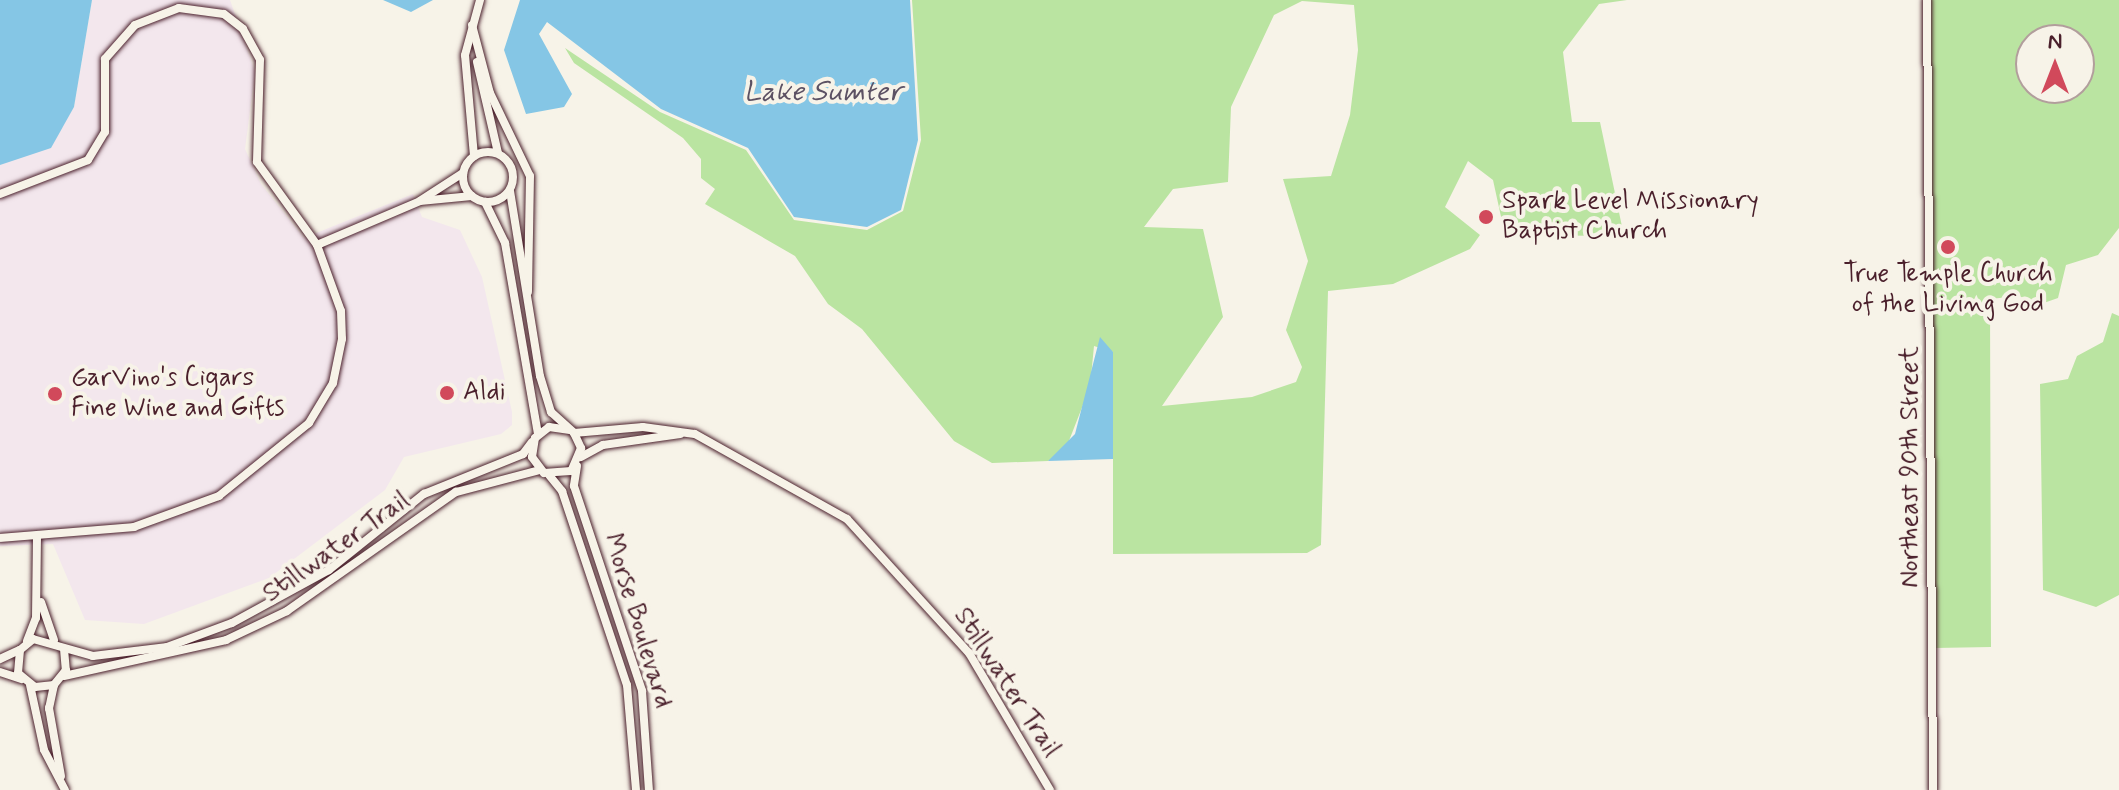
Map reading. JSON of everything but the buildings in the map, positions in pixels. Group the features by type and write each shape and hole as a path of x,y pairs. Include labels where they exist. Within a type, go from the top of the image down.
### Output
{"street":[{"path":"317,245 420,201 463,173 474,156 465,55 480,0"},
{"name":"Northeast 90th Street","path":"1927,0 1933,790"},
{"path":"0,194 66,172 88,160 105,132 100,81 121,37 164,11 211,9 250,38 262,73 257,162 317,245 341,311 342,339 333,383 309,423 240,483 189,510 114,531 0,538"},
{"path":"472,25 498,154 514,172 510,191 527,304 547,400 572,431"},
{"path":"475,45 530,176 527,304"},
{"path":"474,156 498,154"},
{"path":"463,173 472,196"},
{"path":"485,202 510,191"},
{"path":"420,201 472,196 485,202 505,243 535,438"},
{"name":"Stillwater Trail","path":"64,649 93,656 167,647 232,623 329,570 424,494 523,454 535,438 549,427 572,431 643,427 695,434 814,499 867,537 969,653 1050,790"},
{"name":"Morse Boulevard","path":"572,431 579,461 574,486 642,691 649,790"},
{"path":"579,461 618,442 695,434"},
{"name":"Morse Boulevard","path":"535,438 544,473 562,491 627,685 636,790"},
{"name":"Stillwater Trail","path":"63,677 226,640 300,603 456,492 544,473 579,461"},
{"path":"0,659 20,650 27,642 38,590 37,537"},
{"path":"38,590 54,640 64,649 63,677 54,685 53,741 65,789"},
{"path":"27,642 54,640"},
{"path":"20,650 43,743 65,789"},
{"path":"0,672 26,682 54,685"},
{"path":"43,743 53,741"}],"shaded area":[{"path":"92,0 230,0 255,72 245,149 261,184 304,238 413,194 422,217 460,230 482,277 512,412 512,425 501,434 404,457 385,490 269,578 144,624 85,620 53,544 0,546 0,165 49,144 74,107"}],"green space":[{"path":"912,0 1627,0 1599,4 1563,52 1572,122 1600,122 1624,236 1505,235 1493,180 1468,161 1445,207 1480,235 1470,249 1393,284 1328,291 1321,545 1307,553 1113,554 1113,352 1094,346 1090,387 1065,451 1048,461 992,463 954,441 862,329 828,304 795,256 705,204 715,189 701,178 701,159 683,138 574,63 565,48 660,112 746,150 794,220 867,230 903,211 921,140","holes":["1302,1 1354,5 1358,50 1350,115 1331,176 1283,179 1308,261 1286,330 1302,367 1296,382 1252,397 1162,406 1223,317 1203,229 1144,227 1173,189 1228,182 1231,107 1274,15"]},
{"path":"1930,0 2119,0 2119,228 2098,255 2066,265 2058,298 2038,305 2019,296 1990,299 1991,647 1935,648"},
{"path":"2112,313 2119,316 2119,595 2096,607 2043,590 2040,384 2068,379 2077,356 2103,342"}],"water":[{"path":"0,0 92,0 74,107 51,148 0,165"},
{"path":"383,0 433,0 411,12"},
{"name":"Lake Sumter","path":"520,0 910,0 918,140 901,210 867,227 794,217 748,148 661,109 547,22 539,34 572,94 564,107 526,114 504,50"},
{"path":"1100,337 1113,352 1113,459 1048,461 1075,434"}],"place":[{"name":"Spark Level Missionary Baptist Church","path":"1486,217"},
{"name":"True Temple Church of the Living God","path":"1948,247"},
{"name":"Aldi","path":"447,393"},
{"name":"GarVino's Cigars Fine Wine and Gifts","path":"55,394"}]}
